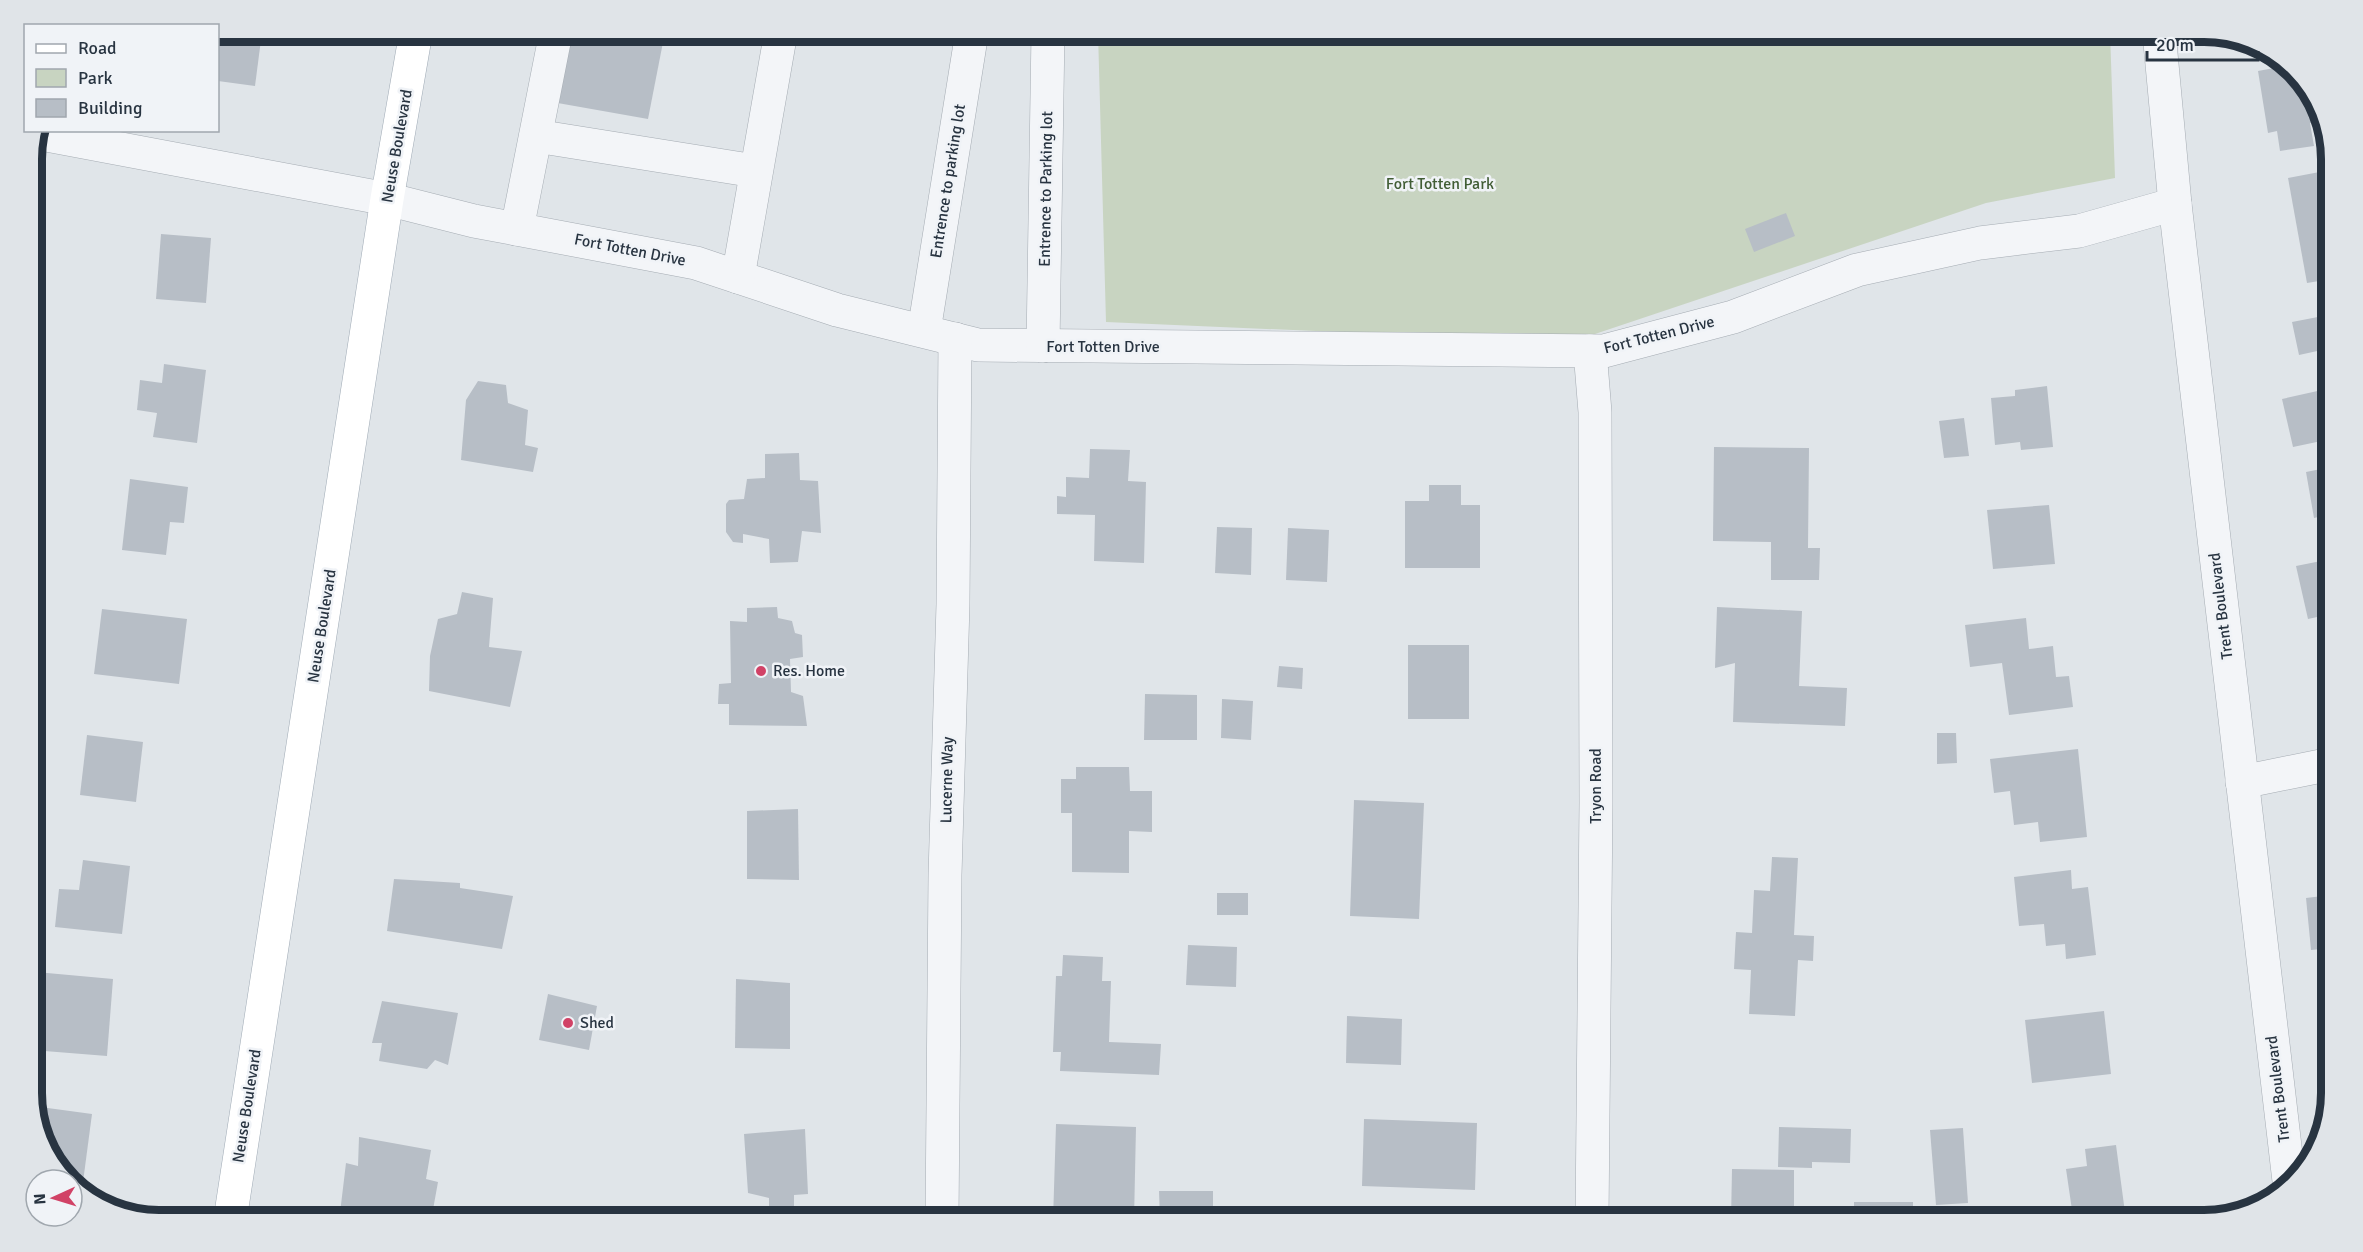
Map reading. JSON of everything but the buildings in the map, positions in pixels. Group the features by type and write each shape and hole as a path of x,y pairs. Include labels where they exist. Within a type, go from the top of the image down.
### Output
{"main road":[{"name":"Neuse Boulevard","path":"232,1210 387,199 414,42"}],"street":[{"path":"517,229 554,42"},
{"path":"738,277 779,42"},
{"name":"Entrence to parking lot","path":"924,331 970,42"},
{"name":"Entrence to Parking lot","path":"1043,346 1048,42"},
{"name":"Trent Boulevard","path":"2160,42 2175,204 2288,1174"},
{"name":"Fort Totten Drive","path":"45,136 387,199 517,229 696,263 837,310 978,345 1604,351 1732,317 1857,270 1980,243 2079,231 2175,204"},
{"path":"536,136 755,171"},
{"name":"Lucerne Way","path":"942,1210 945,864 953,604 955,339"},
{"name":"Tryon Road","path":"1590,351 1594,412 1596,790 1592,1210"},
{"path":"2242,782 2321,766"}],"green space":[{"name":"Fort Totten Park","path":"1098,42 2110,42 2115,178 1986,203 1595,334 1476,338 1106,322"}],"place":[{"name":"Res. Home","path":"761,671"},
{"name":"Shed","path":"568,1023"}]}
